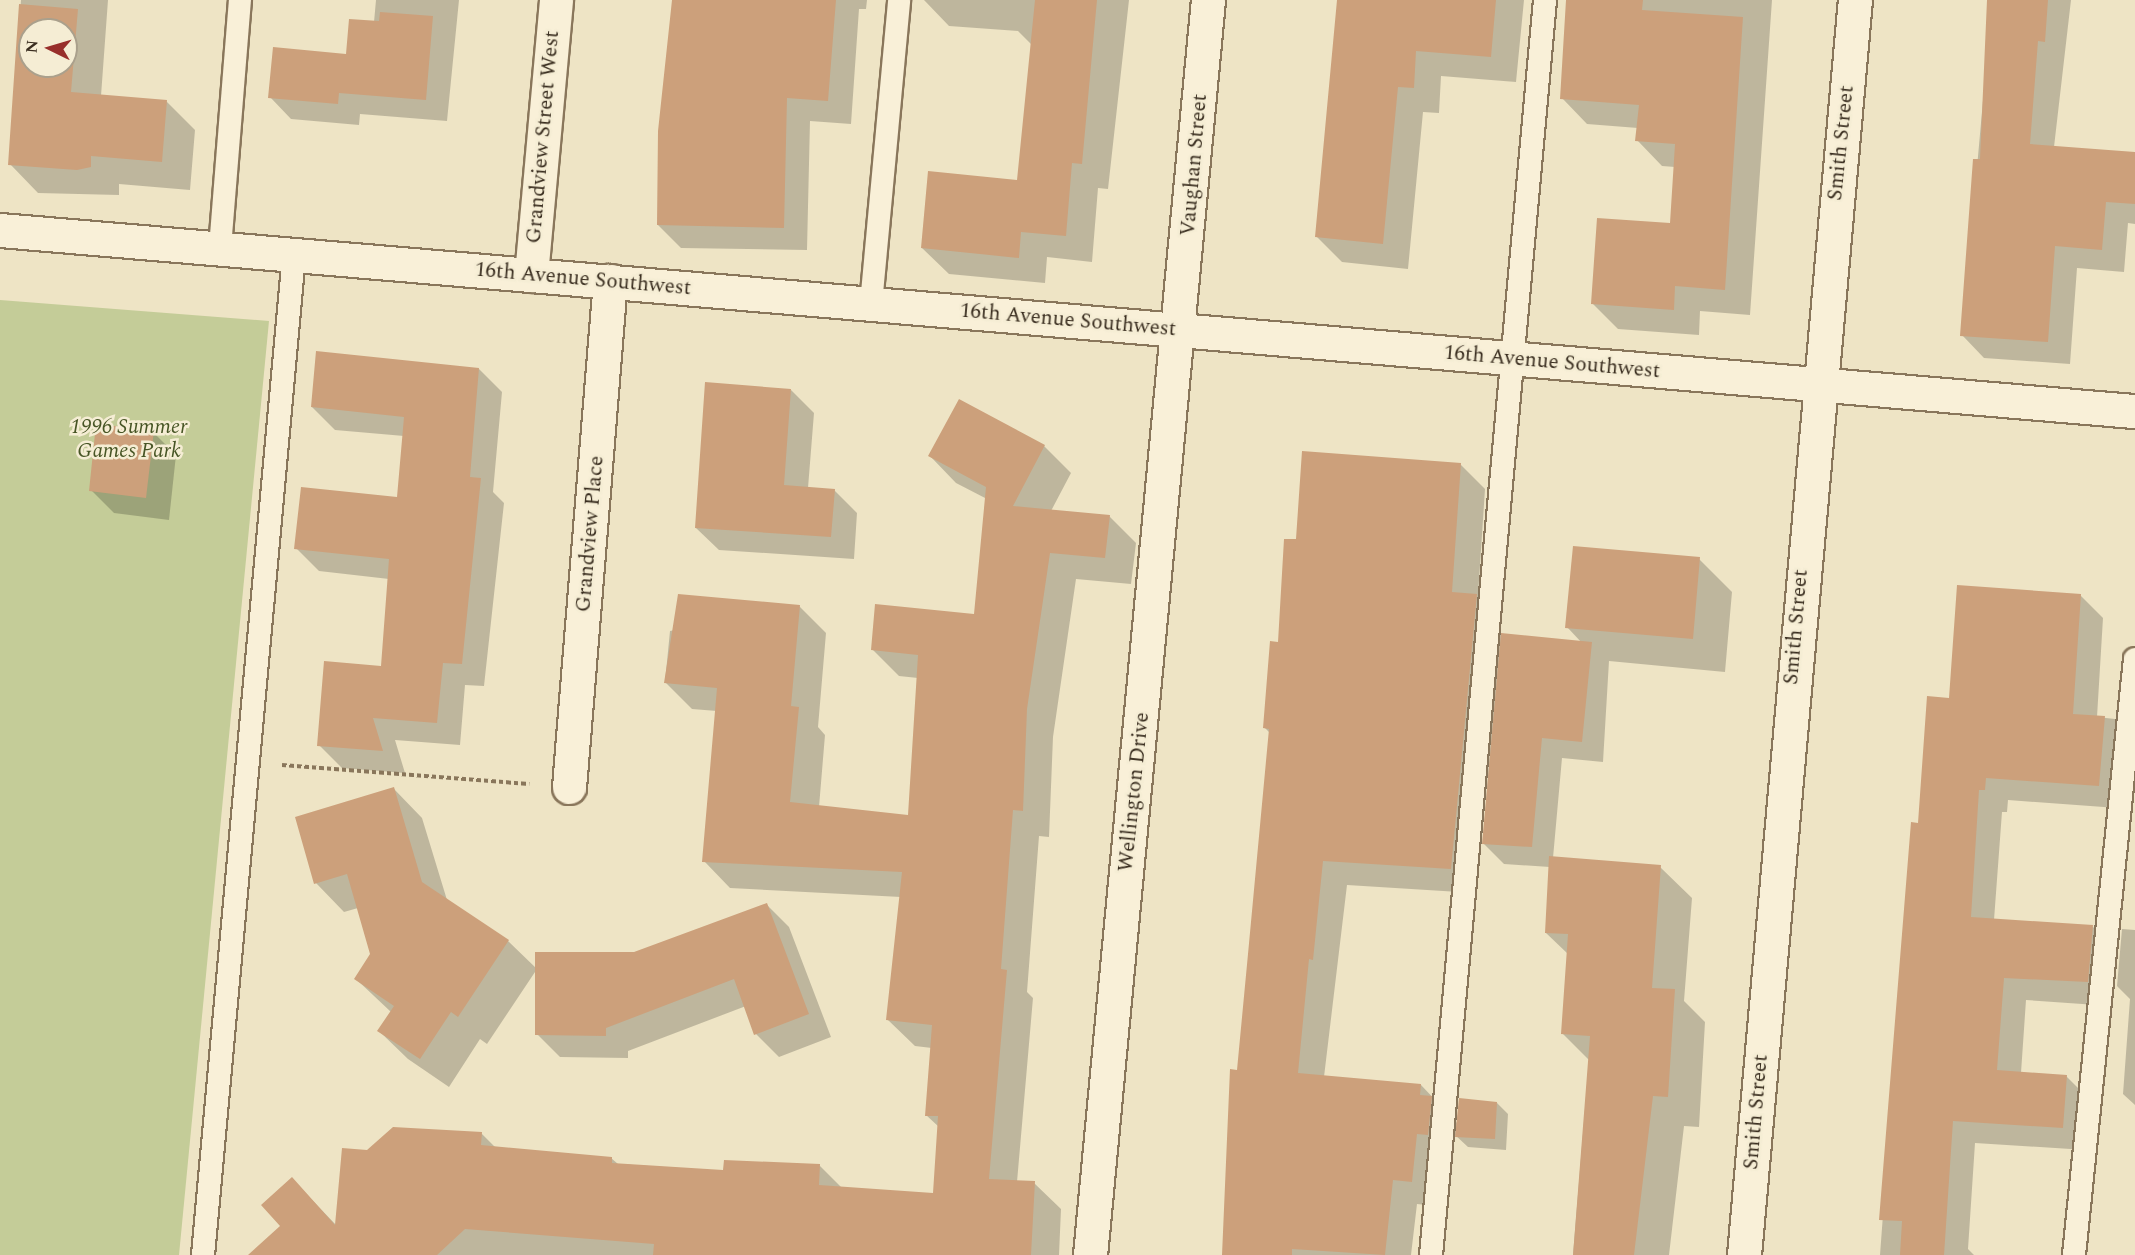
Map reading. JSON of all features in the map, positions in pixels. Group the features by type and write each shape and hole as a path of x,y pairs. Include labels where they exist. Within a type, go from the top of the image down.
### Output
{"street":[{"name":"Grandview Street West","path":"531,274 556,0"},
{"name":"Vaughan Street","path":"1179,330 1208,0"},
{"name":"Smith Street","path":"1743,1255 1817,384 1855,0"},
{"name":"16th Avenue Southwest","path":"0,230 2135,411"},
{"name":"Grandview Place","path":"569,787 610,281"},
{"name":"Wellington Drive","path":"1090,1255 1179,330"}],"lane":[{"path":"220,248 240,0"},
{"path":"871,304 899,0"},
{"path":"1431,1255 1515,359 1545,0"},
{"path":"202,1255 294,255"},
{"path":"2074,1255 2135,659"}],"path":[{"path":"248,763 569,787"}],"green space":[{"name":"1996 Summer Games Park","path":"0,300 269,321 179,1255 0,1255"}],"building":[{"path":"672,0 836,0 828,101 787,98 784,228 657,225 658,131"},
{"path":"1035,0 1097,0 1082,164 1072,163 1066,236 1021,232 1019,258 921,248 928,171 1017,180"},
{"path":"1337,0 1496,0 1491,57 1416,51 1414,88 1398,87 1383,244 1315,237"},
{"path":"1566,0 1643,0 1642,10 1743,17 1725,290 1675,286 1674,310 1591,304 1597,218 1670,223 1675,144 1635,141 1639,105 1560,99"},
{"path":"1987,0 2048,0 2045,42 2038,41 2030,144 2135,152 2135,204 2106,202 2102,250 2055,246 2048,342 1960,336 1973,159 1980,159"},
{"path":"19,4 78,9 77,18 18,18"},
{"path":"380,12 433,16 426,100 339,93 338,104 268,98 273,47 346,54 349,19 379,21"},
{"path":"18,19 18,78 72,78 71,92 167,100 162,162 91,156 91,167 77,170 8,165"},
{"path":"316,351 479,368 470,477 481,478 462,664 443,663 437,723 373,718 383,751 317,746 324,661 381,666 389,559 294,549 301,487 397,497 404,417 311,407"},
{"path":"705,382 791,389 784,485 835,489 831,537 695,528"},
{"path":"959,399 1045,445 1013,506 1110,515 1105,558 1050,553 1027,709 1023,811 1013,810 1001,969 1007,970 989,1179 1035,1181 1031,1255 653,1255 654,1244 465,1229 437,1255 248,1255 280,1226 261,1205 292,1177 335,1225 342,1148 367,1150 393,1127 482,1132 481,1145 612,1157 612,1163 723,1170 724,1160 820,1164 819,1185 933,1193 938,1116 925,1116 932,1025 886,1020 902,872 702,862 717,688 664,683 678,594 800,605 791,706 799,707 790,802 908,815 918,655 871,650 875,604 974,614 986,487 928,456"},
{"path":"96,424 154,430 146,498 89,491"},
{"path":"1302,451 1461,463 1452,592 1477,594 1451,869 1323,861 1313,960 1309,959 1298,1073 1421,1084 1420,1095 1432,1096 1428,1135 1417,1134 1412,1182 1393,1180 1385,1255 1292,1249 1292,1255 1222,1255 1230,1069 1237,1070 1248,954 1269,729 1263,728 1270,641 1278,642 1284,539 1296,539"},
{"path":"1573,546 1700,557 1693,639 1565,628"},
{"path":"1957,585 2081,594 2073,714 2105,716 2099,786 1986,778 1985,790 1979,790 1971,917 2093,925 2088,982 2004,978 1997,1070 2067,1075 2063,1128 1953,1121 1944,1255 1900,1255 1902,1221 1879,1220 1911,822 1918,823 1927,696 1949,698"},
{"path":"1501,633 1592,642 1582,742 1542,738 1532,847 1482,844"},
{"path":"394,787 422,882 509,940 458,1017 451,1012 420,1059 377,1031 394,1006 354,979 370,954 347,874 314,884 295,817"},
{"path":"1549,856 1661,865 1652,988 1675,989 1668,1097 1653,1096 1634,1255 1573,1255 1590,1036 1561,1034 1568,934 1545,933"},
{"path":"767,903 809,1014 754,1035 734,979 606,1028 606,1036 535,1035 535,952 634,952"},
{"path":"1459,1098 1497,1102 1495,1139 1455,1137"}]}
